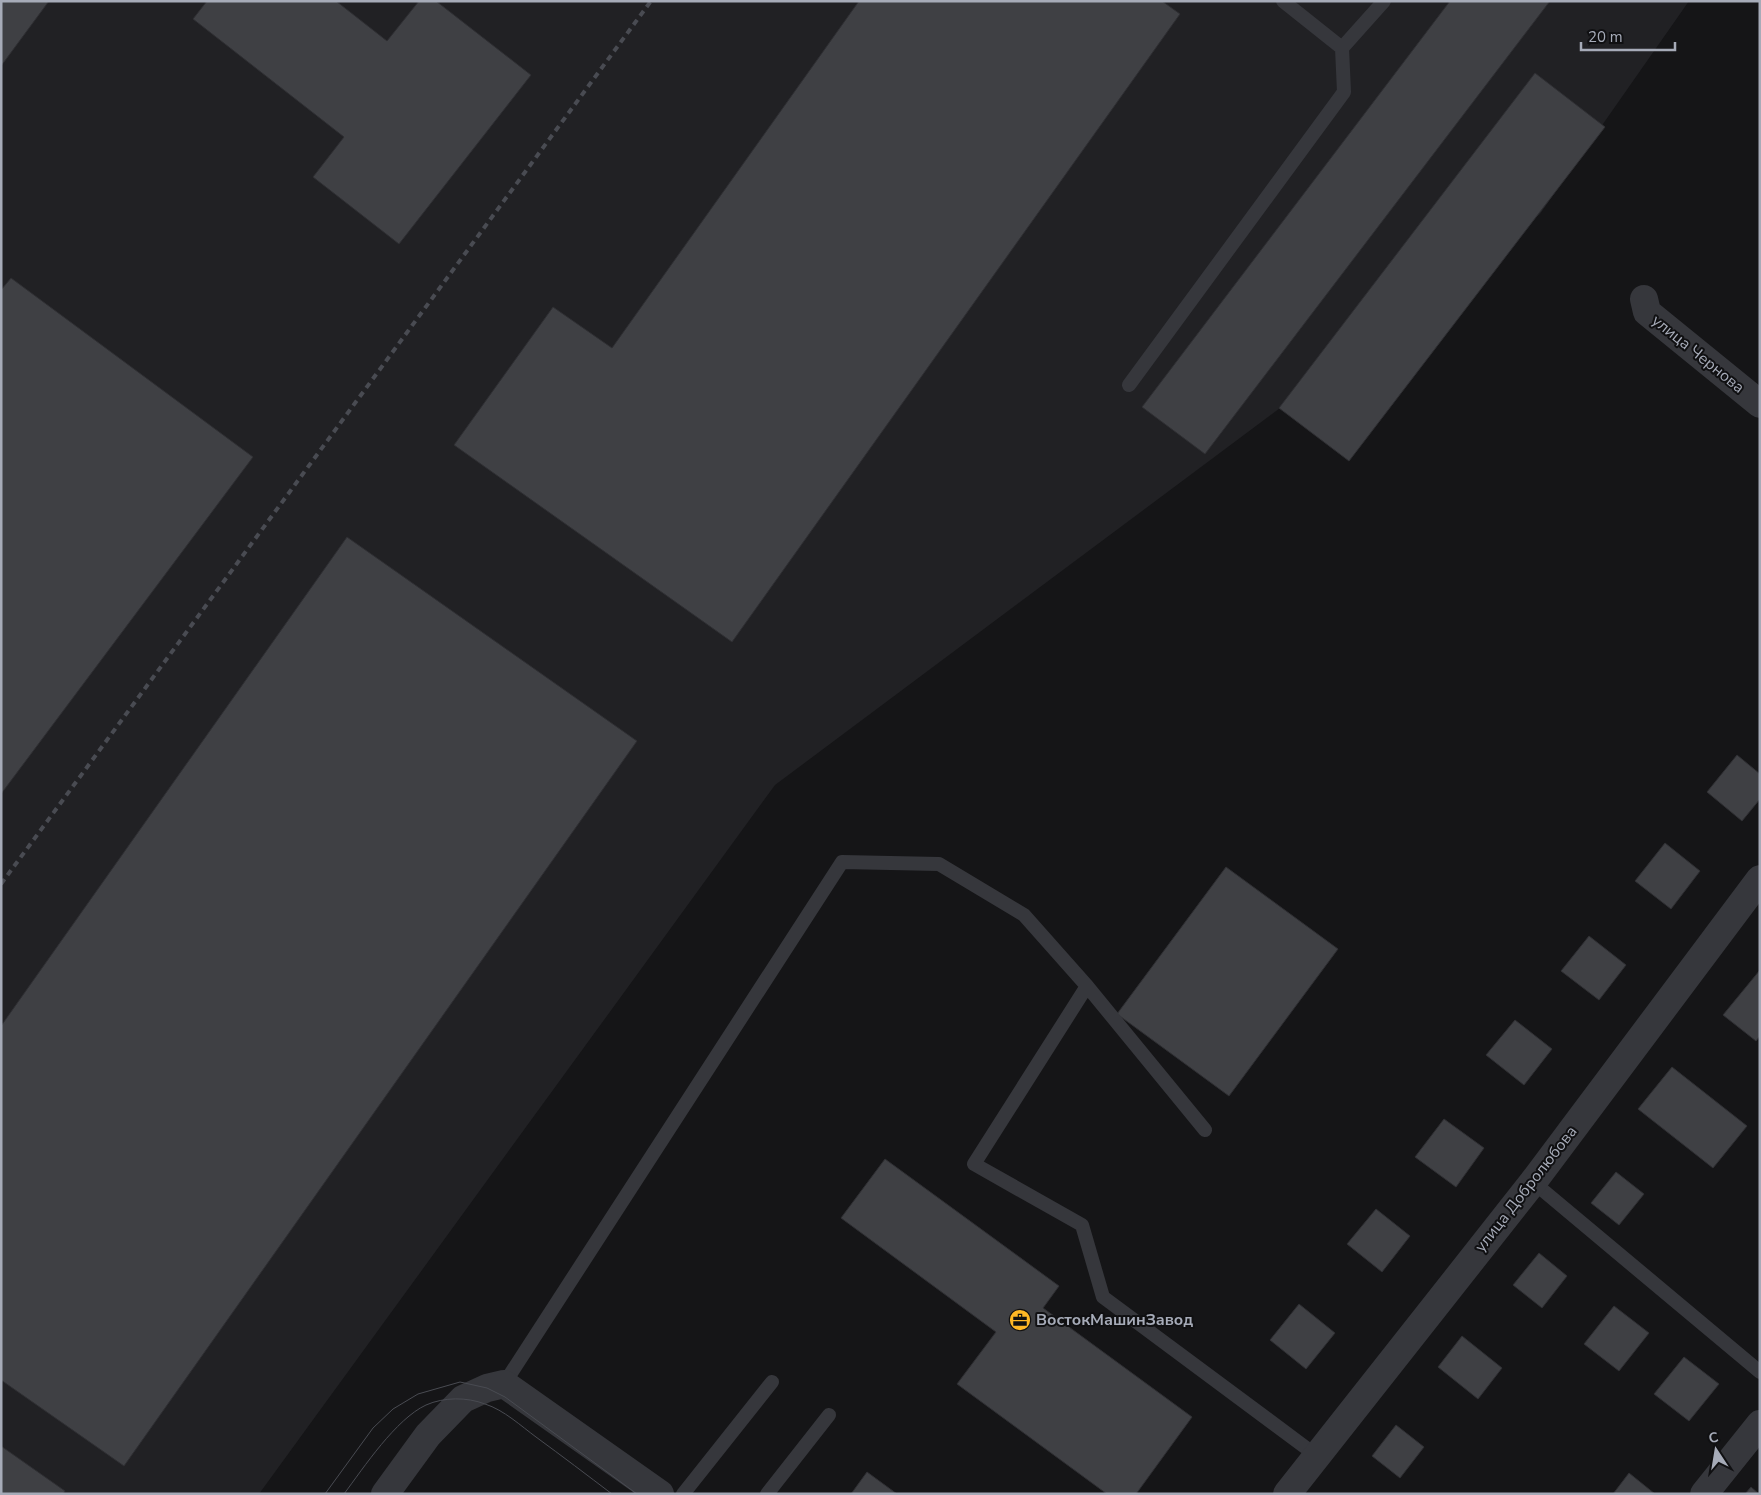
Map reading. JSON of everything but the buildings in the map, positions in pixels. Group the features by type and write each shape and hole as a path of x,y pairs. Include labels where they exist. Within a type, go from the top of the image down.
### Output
{"street":[{"name":"улица Чернова","path":"1644,299 1647,312 1760,404"},
{"name":"улица Добролюбова","path":"1287,1494 1533,1182 1760,879"},
{"path":"385,1494 428,1435 463,1399 487,1388 504,1384 660,1494"},
{"path":"1704,1494 1760,1424"}],"lane":[{"path":"1283,1 1342,48"},
{"path":"1129,385 1344,92 1342,48 1384,1"},
{"path":"504,1384 842,862 939,864 1024,915 1087,986 1205,1130"},
{"path":"1087,986 974,1164 1082,1225 1103,1298 1317,1456"},
{"path":"1533,1182 1760,1372"},
{"path":"683,1494 772,1382"},
{"path":"766,1494 829,1415"}],"shaded area":[{"path":"1,1 1689,1 1540,214 775,785 259,1494 1,1494"}],"tram line":[{"path":"325,1494 373,1428 393,1409 418,1394 460,1382 487,1388 505,1397 637,1494"},
{"path":"344,1494 381,1445 403,1421 433,1402 456,1399 478,1402 506,1414 612,1494"}],"railway":[{"path":"1,884 651,1"}],"place":[{"name":"ВостокМашинЗавод","path":"1020,1320"}]}
